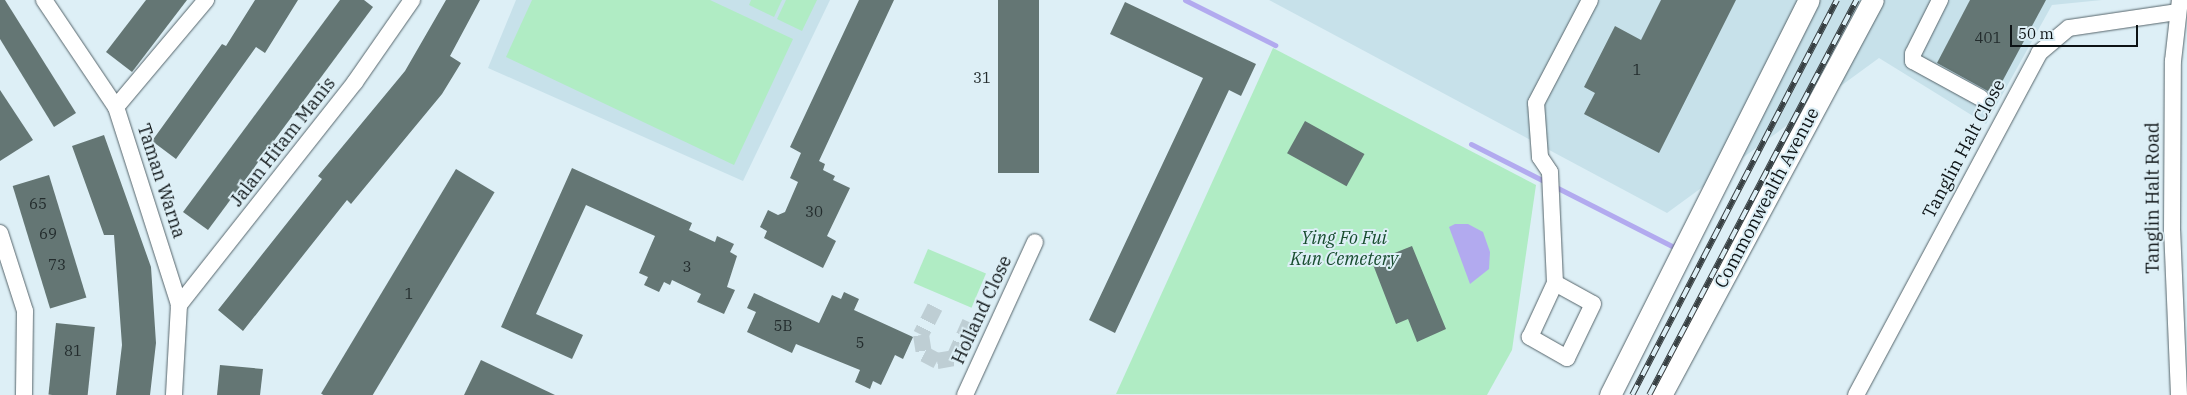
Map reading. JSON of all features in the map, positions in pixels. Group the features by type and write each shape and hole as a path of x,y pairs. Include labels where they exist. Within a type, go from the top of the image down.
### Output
{"main road":[{"path":"1610,395 1809,0"},
{"name":"Commonwealth Avenue","path":"1661,395 1873,0"}],"street":[{"name":"Taman Warna","path":"44,0 116,107 179,305 174,395"},
{"path":"116,107 206,0"},
{"name":"Jalan Hitam Manis","path":"179,305 355,82 412,0"},
{"path":"1555,283 1593,304 1567,358 1530,337 1555,283 1550,172 1540,157 1537,96 1590,0"},
{"path":"1940,0 1913,54 1913,61 1981,98"},
{"name":"Tanglin Halt Close","path":"1856,395 2039,53 2069,28 2178,6"},
{"name":"Tanglin Halt Road","path":"2178,6 2172,231 2179,395"},
{"path":"0,233 25,311 24,395"},
{"name":"Holland Close","path":"965,395 1035,242"}],"shaded area":[{"path":"516,0 830,0 743,181 488,68"},
{"path":"1269,0 2102,0 2052,5 1986,124 1879,58 1667,213"},
{"path":"1455,224 1468,224 1483,232 1490,252 1489,269 1470,284 1449,227"}],"green space":[{"path":"532,0 710,0 793,39 734,165 506,57"},
{"path":"751,0 782,0 774,17 749,5"},
{"path":"786,0 817,0 802,31 777,19"},
{"name":"Ying Fo Fui Kun Cemetery","path":"1273,48 1536,185 1512,350 1487,395 1116,394"},
{"path":"928,249 986,274 972,308 914,283"}],"building":[{"path":"0,0 5,0 76,113 54,127 0,39"},
{"path":"146,0 187,0 132,72 106,52"},
{"path":"255,0 298,0 265,53 256,47 176,159 152,141 222,44 226,46"},
{"path":"340,0 364,0 373,7 208,230 183,212"},
{"path":"446,0 480,0 450,56 461,63 442,94 351,204 347,200 243,331 218,310 322,179 318,176 405,71"},
{"path":"859,0 894,0 819,161 825,164 823,170 835,176 833,180 850,188 827,236 836,241 823,268 764,238 767,231 760,227 768,210 778,215 785,212 798,182 790,178 801,153 790,147"},
{"path":"998,0 1039,0 1039,173 998,173"},
{"path":"1661,0 1736,0 1659,153 1584,114 1595,93 1584,87 1615,26 1641,40"},
{"path":"1970,0 2046,0 1995,95 1937,63"},
{"path":"1125,2 1256,64 1241,96 1229,90 1115,333 1089,320 1203,78 1110,34"},
{"path":"0,90 33,140 0,161"},
{"path":"1305,121 1364,154 1347,186 1287,153"},
{"path":"104,135 151,267 156,343 150,395 116,395 122,345 114,235 104,235 72,146"},
{"path":"572,168 692,223 689,230 715,242 717,236 734,244 730,252 737,256 727,287 735,290 724,314 697,302 701,294 672,280 670,285 664,282 659,292 644,285 648,277 639,273 655,236 586,205 536,314 583,335 572,359 501,327"},
{"path":"456,169 495,192 373,395 321,394"},
{"path":"49,175 86,297 50,309 13,186"},
{"path":"1412,246 1446,329 1417,342 1408,319 1396,324 1372,262"},
{"path":"844,292 859,299 854,310 913,337 903,359 895,355 881,385 873,381 870,389 855,382 860,370 796,344 792,353 747,332 756,312 747,308 754,293 819,323 832,295 841,299"},
{"path":"56,323 95,327 88,395 48,395"},
{"path":"481,360 555,395 464,395"},
{"path":"220,365 263,369 260,395 217,395"}],"waterway":[{"path":"1185,0 1275,45"},
{"path":"1471,144 1674,247 1676,244"}],"tunnel":[{"path":"935,307 921,335 924,354 937,361 954,358 970,322"}],"railway":[{"path":"1632,395 1837,0"},
{"path":"1649,395 1856,0"}]}
